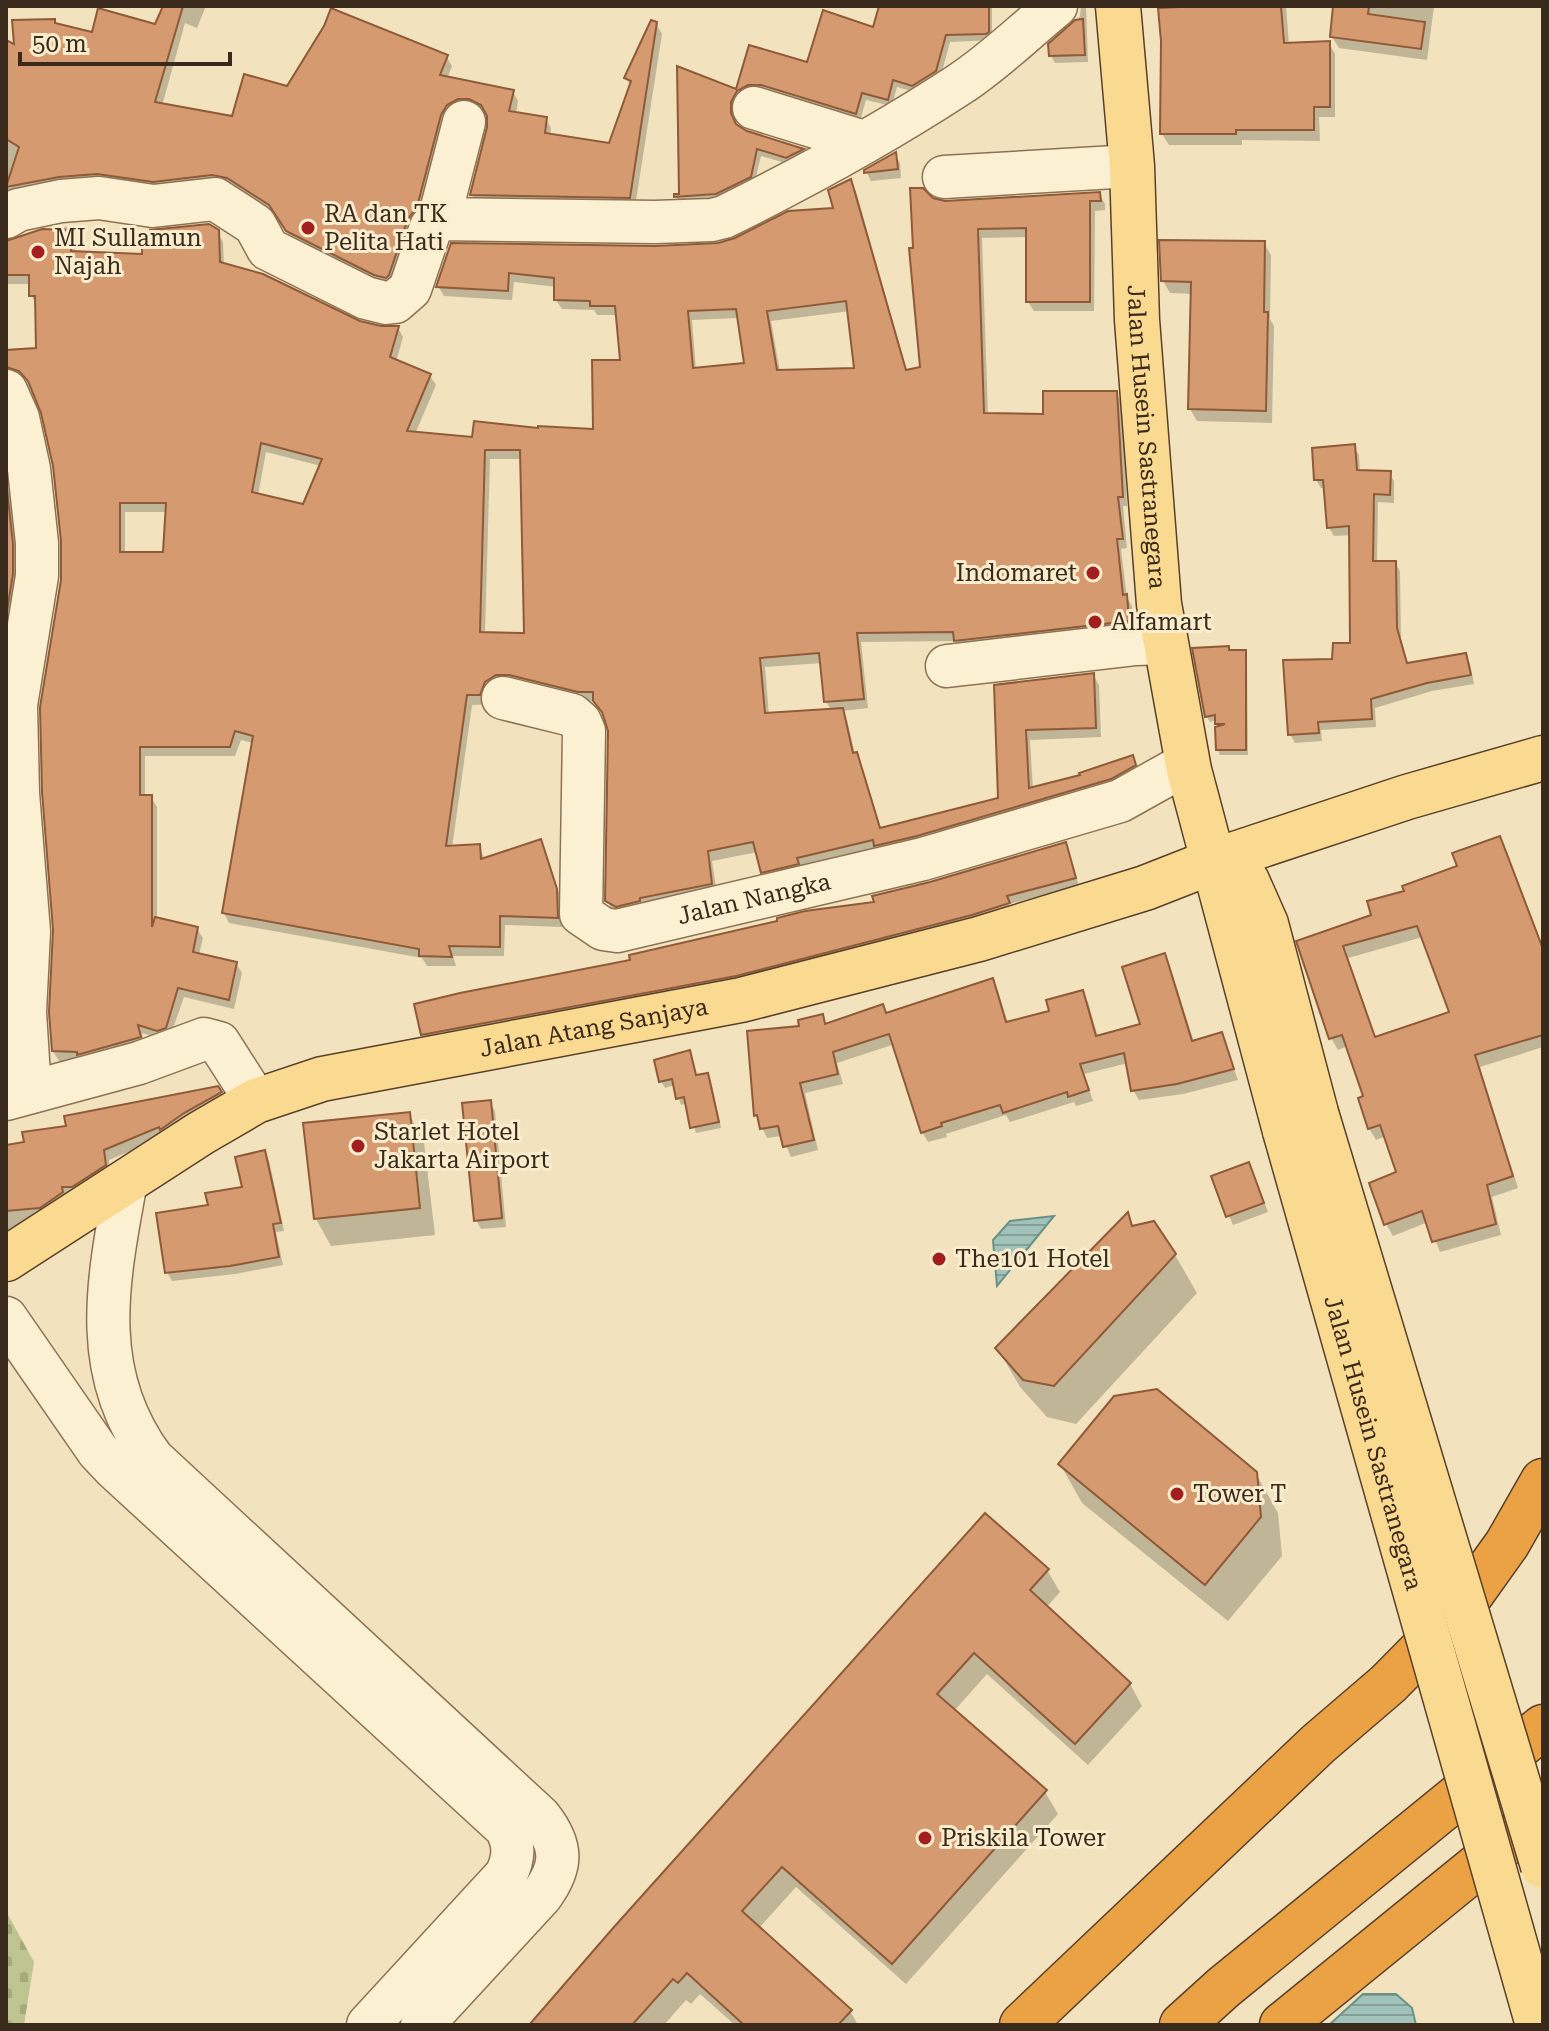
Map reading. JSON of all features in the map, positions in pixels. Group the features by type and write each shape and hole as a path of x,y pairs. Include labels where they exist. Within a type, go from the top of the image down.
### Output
{"highway":[{"path":"1022,2025 1318,1744 1388,1684 1457,1614 1507,1544 1543,1481"},
{"path":"1182,2025 1224,1987 1543,1727"},
{"path":"1282,2025 1543,1813"}],"main road":[{"name":"Jalan Husein Sastranegara","path":"1118,6 1132,166 1141,381 1151,521 1165,643 1192,781 1231,931 1300,1122 1543,1866"},
{"path":"1214,861 1407,797 1543,758"},
{"path":"1192,781 1212,810 1234,822 1265,829 1306,831"},
{"path":"1145,888 1166,871 1185,845 1192,781"},
{"name":"Jalan Husein Sastranegara","path":"1214,861 1247,881 1266,924 1300,1122 1538,2025"},
{"name":"Jalan Atang Sanjaya","path":"6,1259 256,1101 322,1079 741,1000 979,939 1145,888 1214,861"},
{"path":"1145,888 1197,900 1213,910 1231,931"}],"street":[{"path":"439,219 712,220 792,183 961,83 1015,43 1056,6"},
{"path":"754,108 864,142"},
{"path":"6,217 18,210 61,201 99,198 153,206 215,199 255,225 268,249 366,298 395,302 410,289 431,227 439,219 464,122"},
{"path":"944,177 1132,166"},
{"path":"6,391 18,418 29,469 37,543 37,576 16,705 18,793 29,932 18,1095 139,1063 204,1039 225,1053 256,1101"},
{"path":"947,666 1165,643"},
{"name":"Jalan Nangka","path":"503,698 572,715 580,722 584,731 581,914 603,929 617,931 923,859 1192,781"},
{"path":"126,1181 108,1288 107,1319 116,1387 139,1441 153,1459 540,1817 555,1840 557,1867 554,1878 422,2025"},
{"path":"6,1318 98,1451 115,1469 506,1828 512,1839 512,1862 506,1875 368,2025"}],"green space":[{"path":"6,1911 34,1962 24,2025 6,2025"}],"water":[{"path":"1054,1216 997,1286 993,1240 1010,1221"},
{"path":"1363,1994 1396,1994 1412,2008 1416,2025 1329,2025"}],"building":[{"path":"163,6 183,6 155,102 232,116 244,74 287,86 324,26 331,8 448,55 440,75 514,90 509,111 547,117 545,133 609,143 631,81 624,78 651,20 657,22 630,198 470,195 487,116 481,105 469,99 458,99 447,105 441,115 417,207 408,219 386,278 286,231 269,205 227,178 212,175 153,182 97,174 59,177 6,187 19,147 6,139 6,40 14,44 12,20 55,19 55,23 92,32 98,8 155,24"},
{"path":"879,6 989,6 989,32 946,35 936,71 912,86 893,80 888,100 862,93 856,114 761,85 748,85 737,91 731,102 731,113 736,124 747,131 804,149 786,158 757,149 751,177 716,194 674,197 674,194 679,194 677,66 736,89 749,45 807,62 823,10 873,27"},
{"path":"1281,6 1284,43 1330,41 1330,107 1314,107 1314,130 1160,134 1161,41 1158,8"},
{"path":"1333,6 1369,6 1368,14 1425,22 1421,49 1330,37"},
{"path":"1083,19 1085,55 1049,56 1048,44 1075,20"},
{"path":"896,152 898,169 864,173 864,170"},
{"path":"851,179 906,370 920,367 909,248 913,248 910,188 923,188 933,198 945,201 1100,192 1101,201 1090,201 1090,302 1026,302 1026,228 978,229 984,413 1043,414 1043,391 1117,391 1123,497 1118,497 1123,539 1117,539 1129,621 954,641 953,632 857,633 864,699 824,702 819,653 760,658 765,713 843,708 853,753 857,752 880,828 998,798 994,685 1094,673 1096,728 1026,730 1029,788 1080,775 1133,755 1136,765 1111,779 917,836 874,846 873,840 797,858 799,864 761,873 753,842 708,851 712,884 640,898 640,901 616,907 605,901 608,731 602,712 593,701 593,692 578,692 509,675 496,675 485,682 480,695 467,695 446,846 480,844 481,859 541,839 557,889 558,918 500,916 500,947 449,946 452,957 419,956 419,949 222,913 253,736 235,731 230,747 140,747 140,795 152,795 152,927 155,917 198,927 193,952 237,962 229,1000 178,988 166,1028 157,1031 138,1025 141,1037 77,1055 77,1052 52,1051 49,1012 53,930 42,792 40,707 61,580 61,541 53,466 41,413 28,381 19,371 6,367 6,350 36,348 35,296 29,296 29,275 6,275 6,241 42,229 71,230 71,251 142,254 142,240 151,240 150,230 209,224 219,230 220,262 263,274 360,321 399,326 390,357 431,374 407,431 472,437 474,421 538,428 593,429 592,360 620,360 615,306 590,306 590,301 554,300 554,278 509,273 508,291 436,287 451,243 655,246 718,243 735,238 788,211 833,208 828,190","holes":["846,301 854,368 777,370 767,311","736,309 744,363 693,368 688,311","261,443 322,459 303,504 252,492","485,450 520,450 524,633 480,632","120,503 166,503 163,552 120,552"]},
{"path":"1159,240 1265,241 1264,312 1268,312 1266,411 1188,409 1191,282 1161,281"},
{"path":"1355,444 1357,470 1391,471 1390,495 1374,494 1373,561 1396,561 1397,628 1407,663 1466,653 1471,675 1427,683 1371,699 1372,719 1318,722 1319,733 1288,735 1283,660 1332,659 1333,643 1350,643 1349,526 1327,528 1323,480 1314,480 1312,448"},
{"path":"6,480 13,574 6,617"},
{"path":"1229,646 1229,650 1246,650 1246,750 1216,750 1215,727 1225,724 1215,724 1215,715 1205,717 1192,648"},
{"path":"1500,836 1543,949 1543,1035 1475,1055 1513,1176 1487,1185 1496,1224 1432,1242 1422,1211 1384,1225 1369,1183 1396,1172 1380,1125 1368,1129 1358,1098 1363,1096 1342,1035 1329,1039 1296,941 1371,915 1367,901 1404,891 1402,886 1457,866 1452,853","holes":["1417,926 1449,1012 1375,1037 1343,946"]},
{"path":"1066,842 1076,878 1007,896 1010,903 972,915 736,976 421,1035 414,1004 630,960 629,955 777,921 777,918 805,911 874,902 872,896"},
{"path":"1165,953 1192,1041 1222,1032 1234,1069 1177,1084 1131,1091 1124,1053 1080,1064 1089,1090 1068,1097 1067,1092 1003,1113 1000,1105 941,1123 942,1126 921,1133 889,1034 833,1052 838,1074 800,1083 814,1140 783,1147 778,1126 760,1129 757,1115 754,1116 747,1031 799,1026 798,1020 823,1014 825,1024 883,1004 886,1013 993,978 1006,1022 1049,1011 1046,1000 1083,990 1096,1036 1140,1024 1122,967"},
{"path":"690,1050 696,1075 708,1073 719,1122 690,1128 684,1097 676,1099 672,1079 659,1082 654,1060"},
{"path":"218,1086 222,1092 160,1130 159,1127 104,1150 106,1165 72,1187 62,1187 63,1192 40,1208 6,1211 6,1145 24,1142 22,1132 66,1126 64,1116"},
{"path":"491,1100 502,1218 474,1221 462,1103"},
{"path":"410,1112 420,1208 314,1219 303,1123"},
{"path":"265,1150 281,1223 273,1224 279,1257 165,1273 156,1213 208,1205 205,1193 242,1187 235,1157"},
{"path":"1249,1162 1264,1203 1226,1217 1211,1176"},
{"path":"1128,1212 1132,1226 1154,1221 1176,1254 1054,1386 1023,1380 995,1348"},
{"name":"Tower T","path":"1157,1389 1257,1472 1261,1517 1205,1585 1058,1464 1114,1396"},
{"path":"985,1513 1049,1569 1030,1590 1131,1683 1075,1744 974,1653 937,1694 1047,1790 892,1964 782,1867 742,1911 852,2010 838,2025 744,2025 687,1973 678,1983 673,1979 632,2025 529,2025 614,1927"}],"place":[{"name":"RA dan TK Pelita Hati","path":"308,228"},
{"name":"MI Sullamun Najah","path":"38,252"},
{"name":"Indomaret","path":"1093,573"},
{"name":"Alfamart","path":"1095,622"},
{"name":"Starlet Hotel Jakarta Airport","path":"358,1146"},
{"name":"The101 Hotel","path":"939,1259"},
{"name":"Tower T","path":"1177,1494"},
{"name":"Priskila Tower","path":"925,1838"}]}
